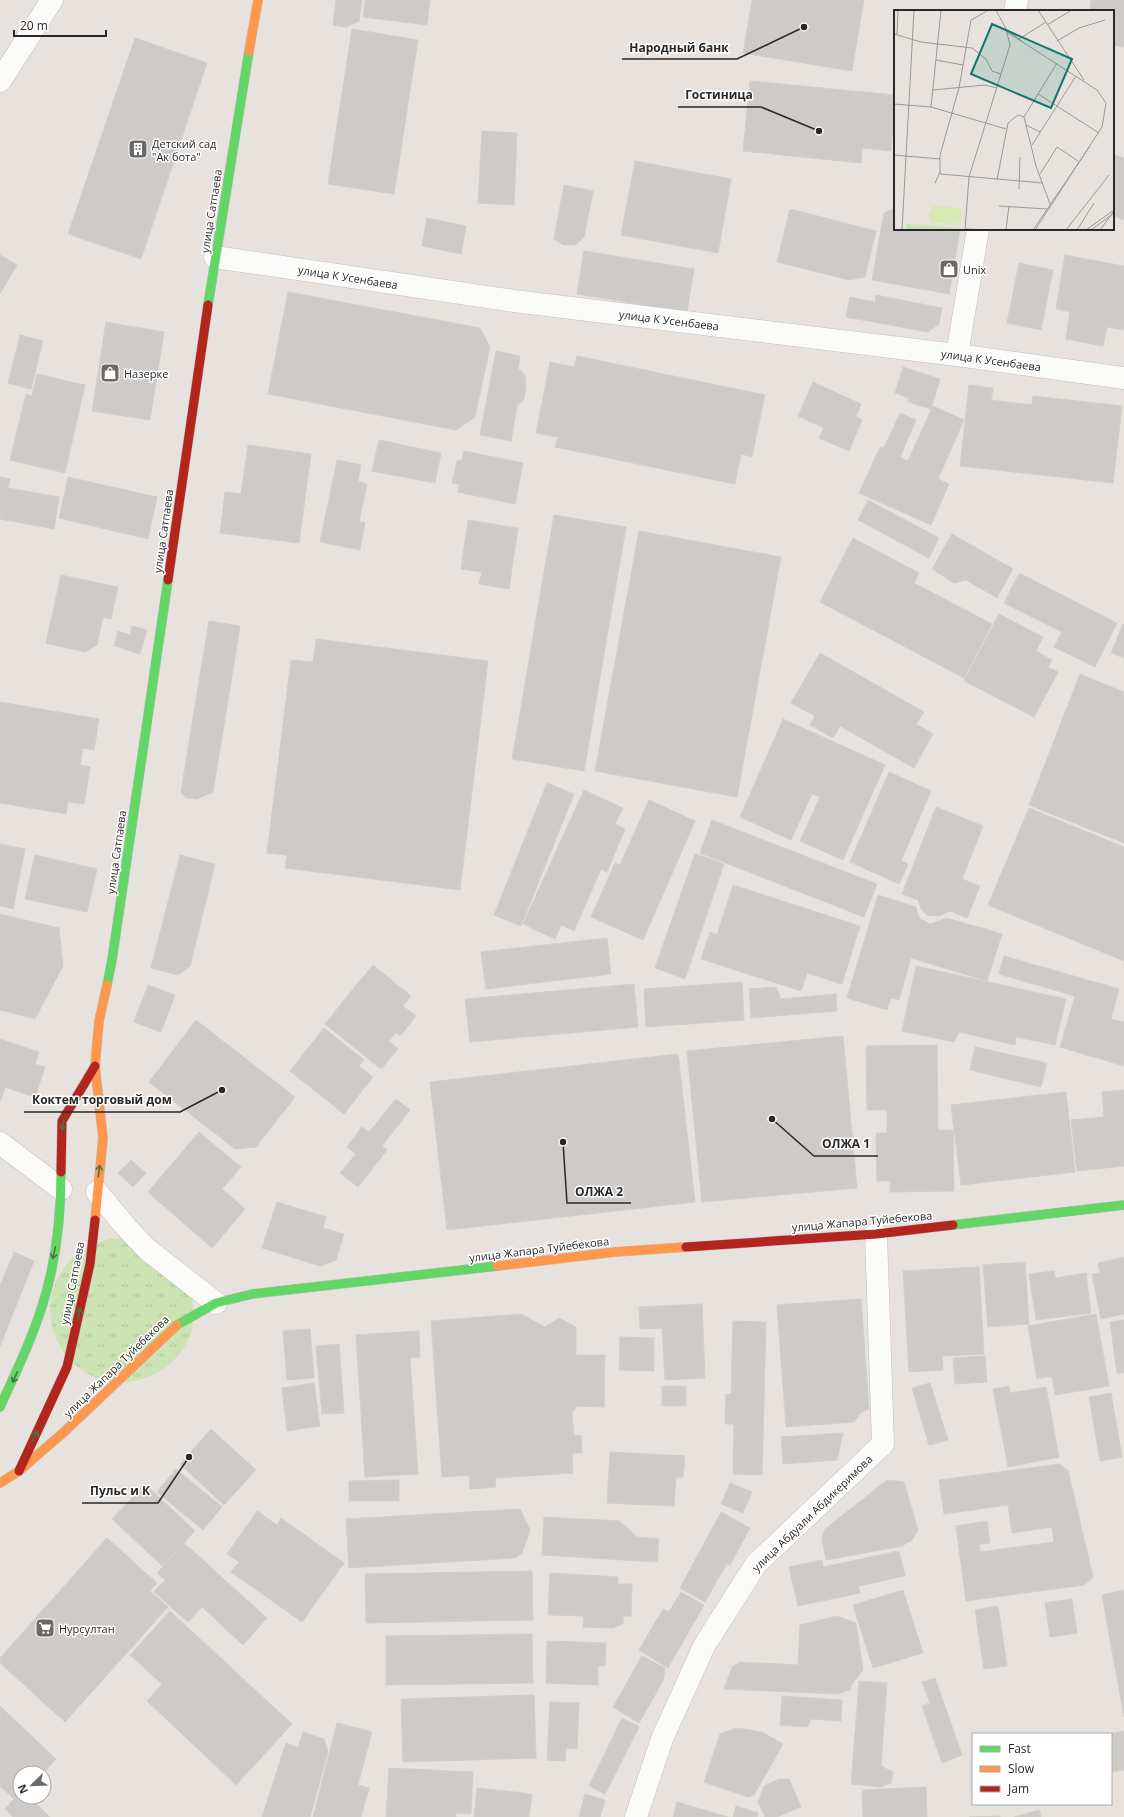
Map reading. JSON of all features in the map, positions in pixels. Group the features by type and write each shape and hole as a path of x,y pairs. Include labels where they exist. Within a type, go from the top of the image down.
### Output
{"street":[{"name":"улица Сатпаева","path":"19,1471 67,1367 90,1264 103,1138 96,1066 99,1021 112,960 215,257 258,0"},
{"path":"1015,10 1017,0"},
{"path":"0,81 47,8"},
{"path":"957,355 978,230"},
{"name":"улица К Усенбаева","path":"215,257 514,301 957,355 1124,378"},
{"name":"улица Сатпаева","path":"0,1407 29,1343 46,1293 56,1243 61,1189 62,1121 96,1066"},
{"path":"0,1143 61,1189"},
{"path":"97,1192 126,1227 148,1250 216,1304"},
{"name":"улица Жапара Туйебекова","path":"19,1471 64,1432 180,1322 216,1304 252,1294 615,1252 876,1234 1124,1204"},
{"name":"улица Абдуали Абдикеримова","path":"636,1817 662,1739 704,1646 756,1564 883,1444 876,1234"},
{"path":"0,1483 19,1471"}],"green space":[{"path":"110,1239 132,1239 145,1247 186,1280 190,1288 192,1299 192,1328 183,1349 173,1361 161,1371 124,1382 97,1378 75,1365 59,1345 51,1320 52,1294 63,1269 87,1247"}],"building":[{"path":"336,0 362,0 359,21 346,27 333,25"},
{"path":"365,0 430,0 427,25 363,17"},
{"path":"752,0 864,0 852,71 743,53"},
{"path":"1091,0 1124,0 1124,47 1114,45 1114,10 1090,10"},
{"path":"352,29 418,40 394,194 328,184"},
{"name":"Детский сад \"Ак бота\"","path":"135,38 207,63 141,259 68,234"},
{"path":"750,81 894,95 891,151 862,148 861,163 743,151"},
{"path":"482,131 517,133 514,205 478,203"},
{"path":"1114,154 1124,158 1124,220 1114,216"},
{"path":"635,161 731,179 718,253 621,235"},
{"path":"564,185 593,191 584,237 576,245 563,245 554,239"},
{"path":"894,208 894,230 960,230 949,294 872,280 884,213"},
{"path":"790,209 876,231 865,277 849,280 777,262"},
{"path":"427,218 466,226 461,254 422,246"},
{"path":"584,251 694,269 687,312 577,294"},
{"path":"0,255 17,265 0,294"},
{"path":"1065,255 1124,266 1124,330 1107,327 1103,346 1066,339 1070,312 1056,309"},
{"path":"1019,263 1053,270 1041,330 1007,323"},
{"path":"288,292 480,328 490,347 475,417 456,430 268,394"},
{"path":"876,295 942,308 939,324 928,332 846,317 850,297 875,302"},
{"path":"106,322 164,332 150,420 92,411"},
{"path":"20,335 43,341 31,389 8,383"},
{"path":"496,351 520,356 518,368 525,375 526,387 524,399 517,405 511,441 480,435"},
{"path":"577,356 765,395 752,457 741,454 735,484 555,447 558,437 536,433 550,362 574,367"},
{"path":"903,367 940,379 931,409 908,402 909,398 895,393"},
{"path":"37,374 85,385 65,473 10,460 26,394 32,396"},
{"path":"813,382 861,404 856,417 862,420 849,451 819,438 824,428 798,416"},
{"path":"969,385 993,388 991,400 1032,405 1033,396 1122,406 1113,483 960,466"},
{"path":"933,406 964,420 938,479 949,484 931,525 859,493 880,447 884,448 900,413 916,420 900,457 908,461"},
{"path":"379,440 441,453 435,483 372,471"},
{"path":"248,445 311,454 299,543 220,533 225,492 241,494"},
{"path":"464,451 523,463 515,504 458,492 459,484 452,483 457,461 462,460"},
{"path":"337,460 361,465 358,481 367,484 359,522 365,523 360,550 320,542"},
{"path":"0,477 10,479 8,488 59,497 54,529 0,519"},
{"path":"68,477 157,497 148,539 59,518"},
{"path":"868,500 939,538 929,558 858,520"},
{"path":"554,515 626,527 584,771 512,759"},
{"path":"468,520 518,528 509,589 479,584 482,572 461,569"},
{"path":"639,531 781,557 737,797 595,771"},
{"path":"952,534 1013,569 997,598 966,580 954,583 932,569"},
{"path":"853,538 919,573 914,583 992,624 964,678 820,602"},
{"path":"1019,573 1117,623 1095,667 1054,647 1062,632 1004,603"},
{"path":"61,575 118,587 111,619 103,617 97,645 85,652 46,643"},
{"path":"999,614 1043,637 1036,651 1052,660 1048,667 1058,672 1034,717 964,681"},
{"path":"209,621 240,626 213,792 197,799 186,798 181,792"},
{"path":"1123,624 1124,625 1124,658 1111,653"},
{"path":"132,626 147,630 140,654 114,646 118,631 130,635"},
{"path":"316,639 488,661 460,890 285,868 287,855 267,853 291,660 313,662"},
{"path":"820,653 924,712 916,724 933,734 914,768 840,726 833,738 810,725 815,716 791,703"},
{"path":"1080,674 1124,692 1124,843 1029,805"},
{"path":"0,702 99,719 94,750 83,748 80,765 90,767 84,804 68,802 66,814 0,803"},
{"path":"783,719 885,765 843,860 800,841 820,797 812,794 791,840 740,817"},
{"path":"889,772 931,791 901,861 908,864 899,884 850,862"},
{"path":"547,783 574,794 521,926 494,915"},
{"path":"584,790 623,808 615,824 625,829 607,872 601,869 574,931 561,925 555,939 523,924"},
{"path":"649,800 695,821 643,940 591,917 615,863 620,865"},
{"path":"936,807 983,826 962,879 980,886 967,918 950,911 939,916 927,915 921,908 918,900 902,894"},
{"path":"1029,808 1124,847 1124,961 988,905"},
{"path":"712,820 877,884 864,917 700,853"},
{"path":"0,844 25,849 13,909 0,906"},
{"path":"695,854 724,864 685,979 655,968"},
{"path":"35,855 97,869 87,912 25,899"},
{"path":"180,855 215,864 190,966 178,975 151,968"},
{"path":"733,885 860,926 842,984 807,973 801,991 701,959 710,932 717,935"},
{"path":"878,895 916,907 919,918 930,924 947,918 1002,934 987,981 911,958 899,1000 891,998 887,1010 847,998"},
{"path":"0,914 59,928 63,966 35,1019 0,1010"},
{"path":"607,938 611,974 486,989 481,952"},
{"path":"1004,956 1119,989 1111,1019 1124,1022 1124,1066 1060,1047 1075,996 999,974"},
{"path":"373,965 411,996 403,1006 416,1016 400,1036 349,994"},
{"path":"916,966 1066,999 1055,1045 1016,1037 1015,1045 959,1032 954,1042 902,1031"},
{"path":"742,982 744,1020 646,1027 644,989"},
{"path":"634,984 638,1027 470,1042 465,999"},
{"path":"148,985 175,995 161,1032 134,1022"},
{"path":"776,987 781,999 836,994 837,1011 751,1018 749,989"},
{"path":"349,994 396,1032 389,1041 398,1049 381,1069 325,1024"},
{"path":"196,1020 295,1097 256,1147 235,1149 149,1082"},
{"path":"324,1028 364,1060 359,1066 373,1077 344,1114 290,1071"},
{"path":"843,1036 857,1188 702,1202 687,1051"},
{"path":"0,1039 39,1052 35,1064 45,1067 35,1097 5,1087 0,1100"},
{"path":"937,1045 938,1130 953,1130 954,1191 890,1192 890,1181 877,1181 876,1133 887,1133 887,1110 867,1110 866,1046"},
{"path":"975,1047 1047,1063 1041,1087 970,1070"},
{"path":"678,1054 695,1202 447,1230 430,1082"},
{"path":"1124,1090 1124,1166 1077,1171 1071,1120 1104,1117 1102,1092"},
{"path":"1066,1092 1075,1172 961,1185 951,1105"},
{"path":"396,1099 410,1110 382,1146 387,1150 358,1187 340,1173 356,1154 347,1147 362,1127 369,1132"},
{"path":"199,1132 241,1167 222,1189 245,1209 212,1248 148,1192"},
{"path":"131,1160 146,1173 133,1187 118,1173"},
{"path":"277,1202 326,1217 323,1228 344,1234 336,1260 320,1266 262,1248"},
{"path":"14,1252 34,1261 0,1346 0,1286"},
{"path":"1124,1257 1124,1314 1101,1319 1092,1274 1100,1273 1098,1263"},
{"path":"1025,1262 1029,1324 988,1327 983,1265"},
{"path":"979,1267 984,1354 942,1356 943,1370 909,1372 903,1271"},
{"path":"1054,1271 1055,1278 1086,1273 1091,1313 1036,1320 1029,1274"},
{"path":"861,1299 869,1409 861,1412 854,1422 786,1427 777,1305"},
{"path":"702,1304 705,1378 665,1380 662,1328 640,1329 639,1307"},
{"path":"521,1314 545,1327 559,1318 576,1327 576,1355 605,1355 604,1407 577,1406 572,1413 574,1436 581,1435 582,1453 572,1453 573,1473 495,1478 496,1487 470,1489 469,1475 442,1477 431,1321"},
{"path":"1096,1314 1109,1386 1055,1395 1052,1376 1037,1379 1028,1326"},
{"path":"1124,1320 1124,1373 1117,1373 1110,1322"},
{"path":"733,1321 766,1322 762,1475 733,1474 734,1424 725,1424 726,1394 731,1394"},
{"path":"310,1329 314,1378 287,1380 283,1331"},
{"path":"419,1331 420,1357 410,1358 418,1474 365,1477 356,1335"},
{"path":"620,1337 654,1338 654,1371 619,1370"},
{"path":"339,1344 344,1413 322,1414 316,1346"},
{"path":"985,1356 987,1382 955,1384 953,1358"},
{"path":"314,1383 320,1426 287,1431 282,1388"},
{"path":"930,1383 948,1440 929,1445 912,1388"},
{"path":"662,1386 686,1386 686,1406 662,1406"},
{"path":"1009,1386 1010,1393 1046,1387 1059,1457 1008,1467 993,1389"},
{"path":"1111,1393 1122,1457 1100,1461 1089,1397"},
{"path":"211,1429 256,1470 224,1505 180,1464"},
{"path":"843,1433 837,1460 783,1464 781,1437"},
{"path":"610,1452 685,1456 683,1477 676,1477 674,1506 607,1503"},
{"path":"1059,1464 1068,1470 1093,1577 1084,1585 966,1601 956,1526 987,1521 990,1543 979,1544 980,1552 1054,1542 1052,1527 1012,1533 1008,1505 944,1514 939,1480"},
{"path":"176,1469 222,1507 203,1530 157,1492"},
{"path":"399,1480 399,1501 349,1501 349,1481"},
{"path":"887,1480 904,1482 918,1530 912,1540 902,1546 826,1560 822,1538 825,1529"},
{"path":"730,1483 752,1492 743,1513 721,1504"},
{"path":"145,1484 195,1531 162,1566 112,1519"},
{"path":"520,1509 530,1530 522,1553 515,1558 349,1568 346,1519"},
{"path":"257,1511 277,1525 281,1518 344,1563 302,1622 231,1572 239,1562 227,1554"},
{"path":"721,1512 750,1528 730,1565 727,1563 705,1602 680,1588"},
{"path":"544,1517 619,1521 637,1537 659,1539 657,1562 542,1555"},
{"path":"107,1538 157,1583 150,1591 168,1607 65,1722 0,1663 0,1658"},
{"path":"184,1543 267,1618 243,1645 202,1607 188,1622 154,1592 165,1580 157,1573"},
{"path":"899,1551 905,1576 858,1586 860,1593 798,1606 789,1567 822,1560 823,1567"},
{"path":"532,1571 533,1620 366,1623 365,1574"},
{"path":"550,1573 618,1577 618,1584 632,1584 631,1616 623,1616 623,1624 613,1628 583,1627 584,1616 548,1615"},
{"path":"903,1590 923,1653 873,1668 853,1605"},
{"path":"1124,1590 1124,1717 1102,1595"},
{"path":"681,1592 704,1605 668,1668 639,1650 663,1609 669,1612"},
{"path":"1072,1599 1077,1633 1050,1637 1045,1603"},
{"path":"998,1606 1007,1666 984,1669 975,1610"},
{"path":"170,1611 292,1724 236,1785 147,1701 162,1684 130,1655"},
{"path":"837,1616 856,1623 863,1670 852,1684 850,1690 837,1694 724,1689 732,1667 740,1662 798,1665 800,1625"},
{"path":"532,1634 533,1683 386,1685 386,1636"},
{"path":"547,1641 606,1643 605,1666 598,1666 598,1685 546,1683"},
{"path":"642,1656 665,1668 663,1681 639,1723 613,1707"},
{"path":"935,1678 962,1755 942,1763 922,1706 930,1703 922,1682"},
{"path":"859,1681 887,1683 881,1766 893,1772 891,1783 881,1787 851,1784"},
{"path":"534,1695 536,1758 403,1762 401,1699"},
{"path":"782,1696 842,1700 841,1721 811,1719 808,1727 780,1725"},
{"path":"550,1702 579,1703 577,1749 566,1748 565,1761 547,1760"},
{"path":"0,1706 56,1759 50,1765 12,1765 12,1797 0,1786"},
{"path":"622,1718 639,1727 605,1794 589,1786"},
{"path":"337,1723 372,1732 358,1785 369,1788 361,1817 313,1817"},
{"path":"737,1728 762,1732 783,1744 754,1795 748,1797 704,1782 720,1734"},
{"path":"1124,1731 1124,1770 1112,1772 1112,1734"},
{"path":"303,1732 324,1739 328,1752 310,1817 262,1817 286,1743 298,1748"},
{"path":"389,1768 473,1772 471,1814 456,1813 456,1817 386,1817"},
{"path":"779,1779 789,1779 801,1807 777,1817 765,1817 758,1802 764,1786"},
{"path":"926,1787 927,1817 863,1817 862,1790"},
{"path":"477,1788 532,1794 529,1817 474,1817"},
{"path":"585,1794 605,1800 600,1817 579,1817"},
{"path":"12,1801 12,1805 37,1805 50,1817 13,1817 5,1809"},
{"path":"677,1802 728,1817 673,1817"},
{"path":"736,1806 758,1813 757,1817 733,1817"},
{"path":"1039,1810 1041,1817 1014,1817"},
{"path":"1000,1816 1000,1817 969,1817"}],"traffic: fast":[{"path":"208,305 249,51"},
{"path":"107,985 112,960 168,580"},
{"path":"0,1407 31,1337 42,1308 50,1278 58,1233 61,1172"},
{"path":"953,1225 1124,1205"},
{"path":"177,1325 216,1303 252,1294 497,1266"}],"traffic: slow":[{"path":"249,51 258,0"},
{"path":"95,1220 103,1138 95,1066 99,1021 107,985"},
{"path":"497,1266 615,1252 686,1247"},
{"path":"0,1483 19,1471 64,1432 177,1325"}],"traffic: jam":[{"path":"168,580 208,305"},
{"path":"61,1172 62,1121 95,1066"},
{"path":"19,1471 67,1367 90,1264 95,1220"},
{"path":"686,1247 876,1234 953,1225"}],"place":[{"name":"Народный банк","path":"804,27"},
{"name":"Гостиница","path":"819,131"},
{"name":"Детский сад \"Ак бота\"","path":"138,149"},
{"name":"Unix","path":"949,269"},
{"name":"Назерке","path":"110,373"},
{"name":"Коктем торговый дом","path":"222,1090"},
{"name":"ОЛЖА 1","path":"772,1119"},
{"name":"ОЛЖА 2","path":"563,1142"},
{"name":"Пульс и К","path":"189,1457"},
{"name":"Нурсултан","path":"45,1628"}]}
